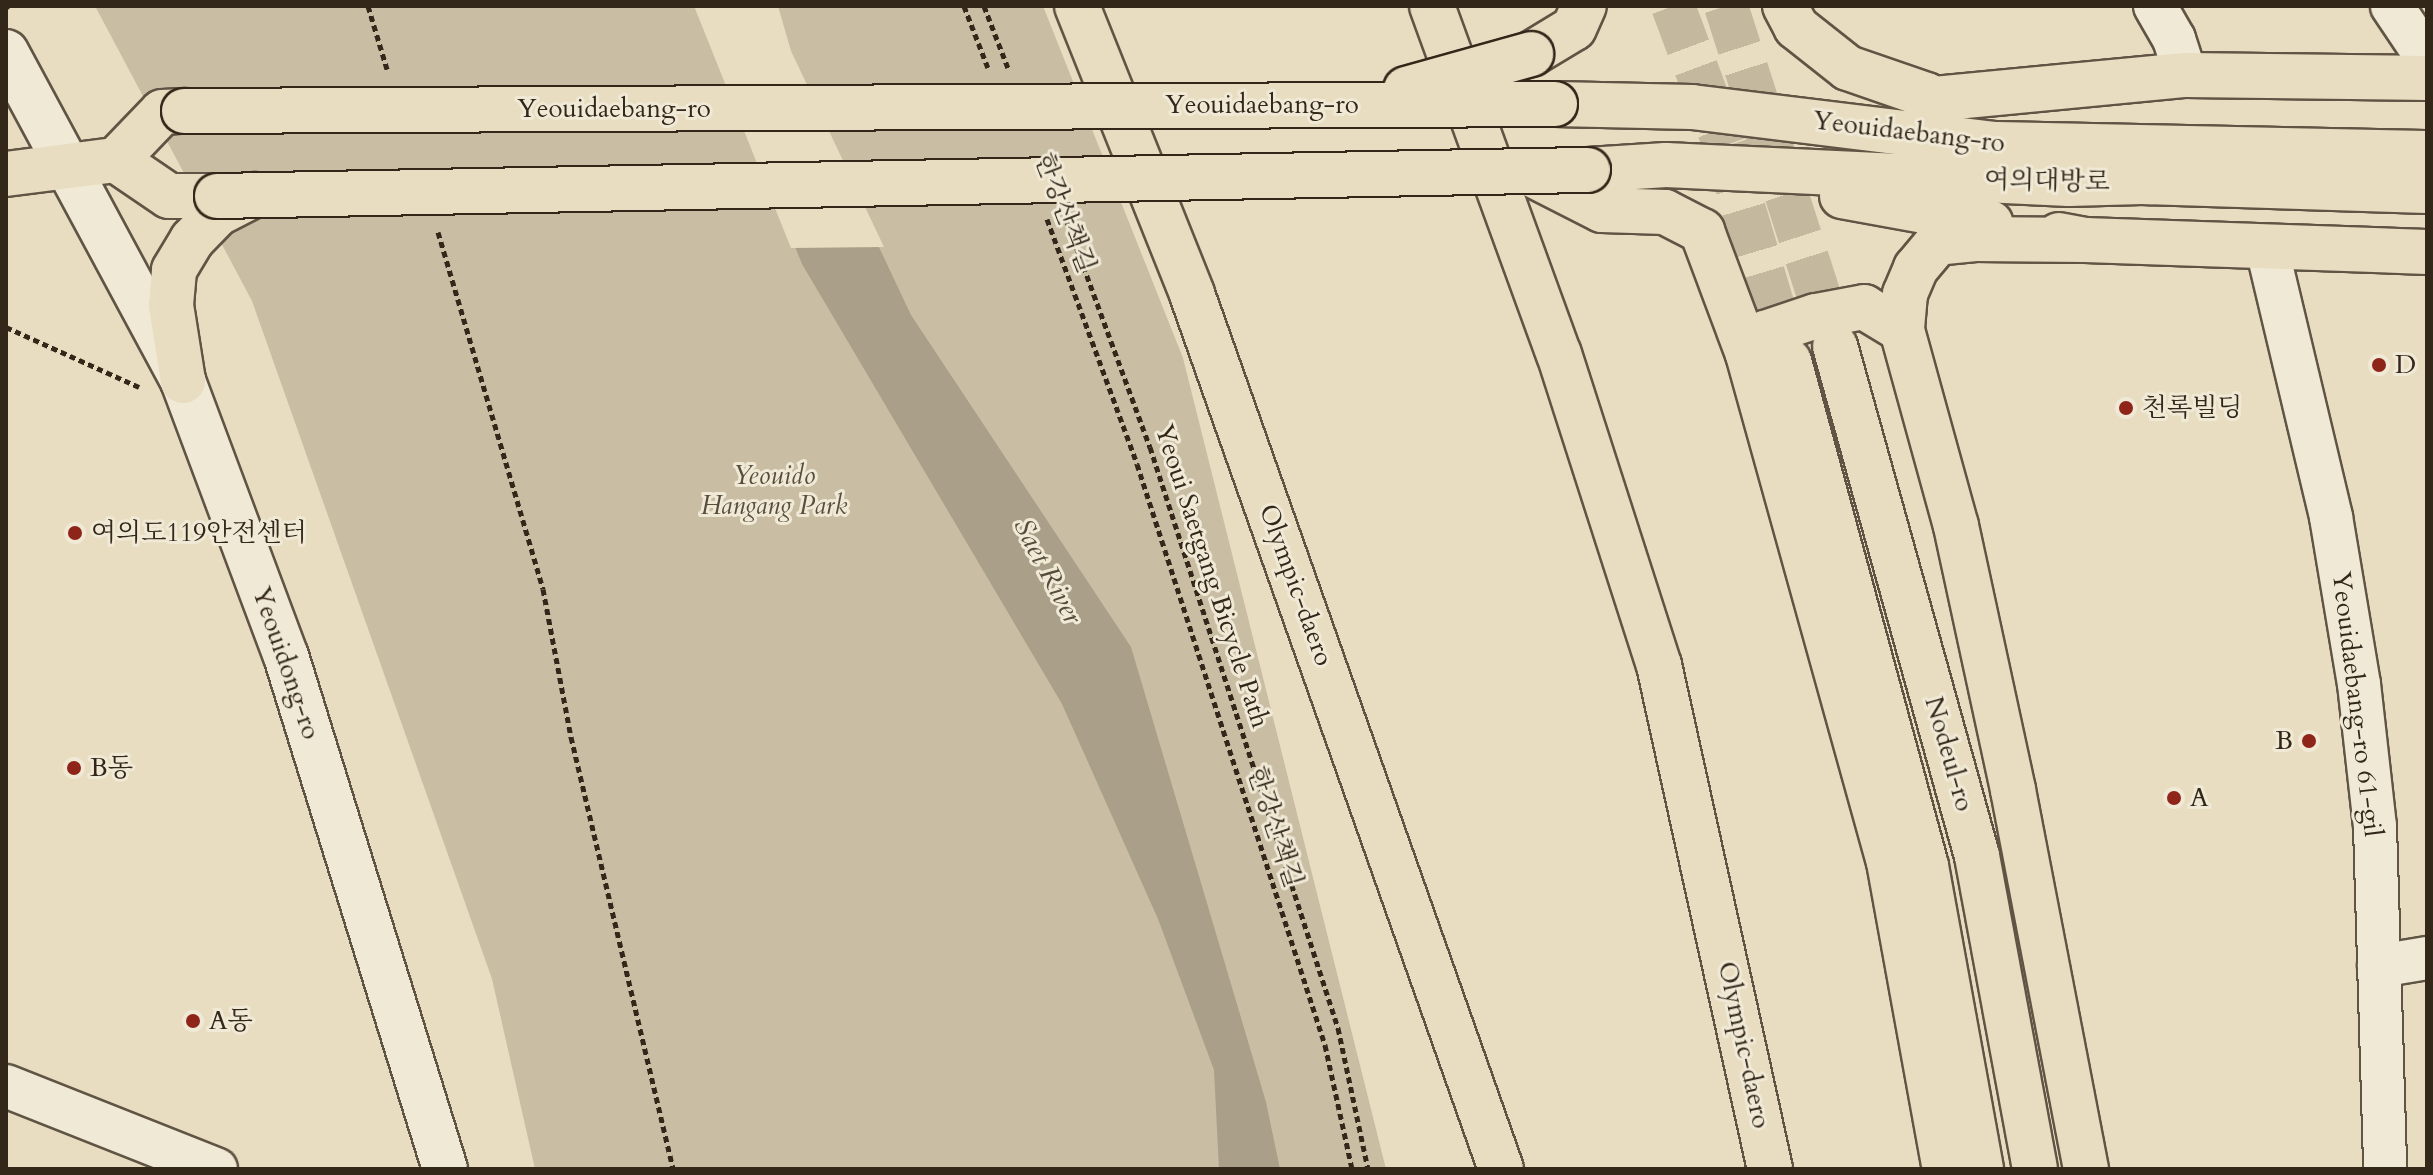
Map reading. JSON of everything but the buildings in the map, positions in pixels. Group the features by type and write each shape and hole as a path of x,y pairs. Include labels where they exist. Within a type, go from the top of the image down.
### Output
{"main road":[{"name":"Olympic-daero","path":"1077,6 1192,294 1501,1169"},
{"name":"Olympic-daero","path":"1432,6 1559,354 1659,665 1770,1169"},
{"path":"1352,104 1531,54 1574,28 1584,6"},
{"path":"1785,6 1796,27 1848,68 1926,95"},
{"name":"Yeouidong-ro","path":"6,52 66,168 286,656 445,1169"},
{"path":"1926,95 1924,100 2186,75 2427,78"},
{"path":"1739,113 1926,95"},
{"name":"Yeouidaebang-ro","path":"116,160 162,112 184,111 1352,104 1692,107 1995,144 2427,153"},
{"path":"6,174 116,160 169,196 229,201 1524,171 1665,212 1702,231 1768,358"},
{"path":"1595,190 1666,165 2085,240"},
{"name":"여의대방로","path":"1666,165 2069,184 2142,182 2427,191"},
{"path":"165,386 174,270 192,240 229,201"},
{"path":"2086,1169 2013,790 1963,557 1902,330 1905,294 1916,268 1937,243 1975,239 2427,252"},
{"path":"1902,330 1864,307 1816,316 1765,333 1768,358 1889,862 1945,1169"},
{"name":"Nodeul-ro","path":"1835,346 1977,856 2035,1169"},
{"name":"Nodeul-ro","path":"1768,358 1926,866 1981,1169"}],"street":[{"path":"2155,6 2174,39 2186,75"},
{"path":"2392,6 2427,58"},
{"name":"Yeouidaebang-ro 61-gil","path":"2267,248 2331,517 2359,684 2375,826 2385,1169"},
{"path":"2379,966 2427,958"},
{"path":"6,1086 216,1169"}],"path":[{"path":"368,6 391,80"},
{"path":"964,6 993,80"},
{"path":"984,6 1012,79"},
{"name":"Yeoui Saetgang Bicycle Path","path":"1063,210 1150,447 1338,1028 1368,1169"},
{"name":"한강산책길","path":"1045,213 1137,464 1325,1045 1352,1169"},
{"path":"436,228 543,589 574,752 673,1169"},
{"path":"6,327 165,386"}],"green space":[{"name":"Yeouido Hangang Park","path":"95,6 1043,6 1183,358 1386,1169 535,1169 492,979 252,301"}],"water":[{"name":"Saet River","path":"698,6 787,52 911,315 1131,647 1266,1102 1280,1169 1219,1169 1214,1070 1158,919 1062,704 802,264"}],"pier":[{"path":"694,6 778,6 791,51 884,247 791,248"}],"tunnel":[{"path":"1673,6 1725,146 1789,361"},
{"path":"1726,6 1835,346"}],"place":[{"name":"D","path":"2379,365"},
{"name":"천록빌딩","path":"2126,408"},
{"name":"여의도119안전센터","path":"75,533"},
{"name":"B","path":"2309,741"},
{"name":"B동","path":"74,768"},
{"name":"A","path":"2174,798"},
{"name":"A동","path":"193,1021"}]}
